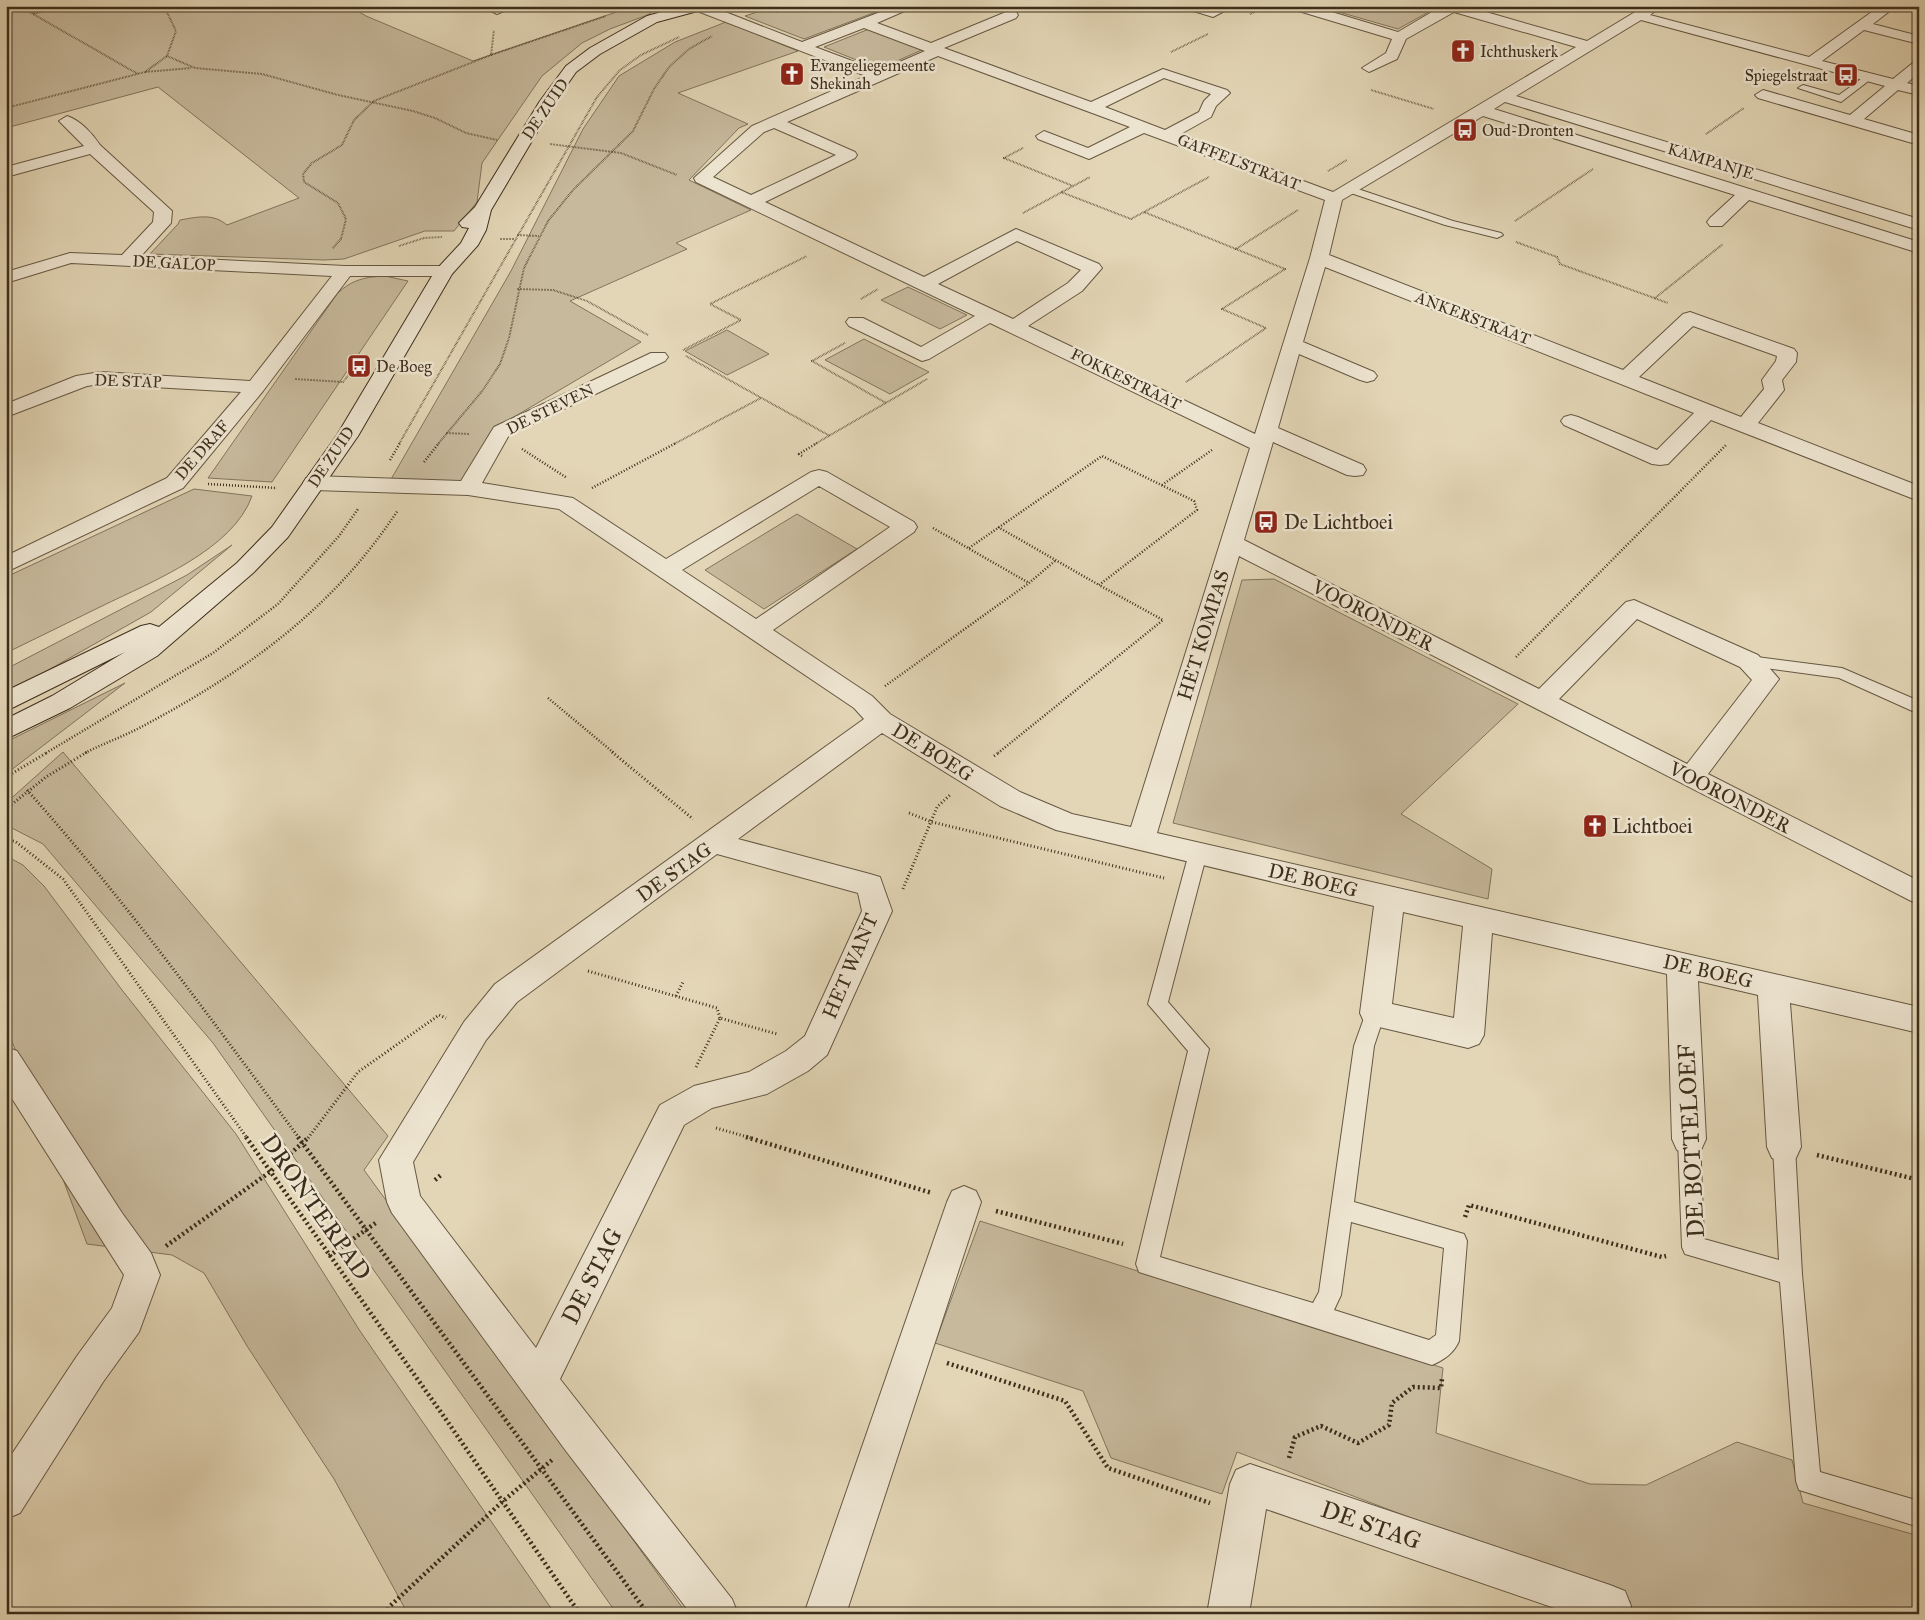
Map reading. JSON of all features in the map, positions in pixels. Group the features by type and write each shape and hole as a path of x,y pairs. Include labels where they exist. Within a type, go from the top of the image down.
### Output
{"street":[{"path":"698,6 879,76"},
{"name":"DE ZUID","path":"6,730 61,702 148,650 245,568 274,538 347,436 464,238 477,230 482,210 548,101 571,69 595,51 631,31 674,19 698,6"},
{"path":"801,47 909,6"},
{"path":"1192,6 1213,13 1227,6"},
{"path":"1297,6 1400,37"},
{"path":"1336,194 1504,97 1655,6"},
{"path":"1811,62 1889,6"},
{"path":"1369,68 1392,56 1400,37 1451,7 1589,46"},
{"path":"702,178 758,129 1011,15 994,9"},
{"path":"1640,16 1919,91"},
{"name":"GAFFELSTRAAT","path":"864,23 1302,186 1336,194"},
{"path":"1863,26 1919,40"},
{"path":"1853,121 1919,65"},
{"path":"1091,108 1163,73 1222,93 1209,104 1206,114 1167,135"},
{"path":"1763,95 1919,140"},
{"name":"KAMPANJE","path":"1504,97 1919,225"},
{"name":"KAMPANJE","path":"1481,110 1919,248"},
{"path":"67,121 88,139 93,148 163,211 162,223 127,260"},
{"path":"751,202 849,155 773,122"},
{"path":"1044,136 1088,154 1143,127"},
{"path":"6,172 93,148"},
{"name":"FOKKESTRAAT","path":"702,178 1016,326 1237,433 1264,437"},
{"name":"HET KOMPAS","path":"1141,840 1319,258 1336,194"},
{"name":"KAMPANJE","path":"1716,222 1746,194"},
{"path":"925,284 1016,234 1093,268 1075,287 1016,326"},
{"name":"DE GALOP","path":"6,278 70,258 345,271 444,271"},
{"name":"ANKERSTRAAT","path":"1319,258 1919,494"},
{"name":"DE DRAF","path":"6,565 175,482 260,382 345,271"},
{"path":"856,322 922,355 990,315"},
{"path":"1626,378 1690,318 1787,353 1786,362 1772,380 1774,390 1745,425"},
{"path":"1292,344 1367,376"},
{"name":"DE STEVEN","path":"468,488 501,431 658,357"},
{"name":"DE STAP","path":"6,411 83,380 100,378 260,382"},
{"path":"1571,421 1660,459 1708,411"},
{"path":"1264,437 1355,470"},
{"path":"665,570 819,477 906,527 755,631"},
{"name":"DE BOEG","path":"314,483 468,488 565,503 971,776 1010,800 1066,823 1919,1020"},
{"name":"VOORONDER","path":"1231,543 1919,894"},
{"path":"1542,700 1634,608 1748,661 1766,679 1691,777"},
{"name":"DE ZUID","path":"6,702 111,649 186,617"},
{"name":"DE STAG","path":"717,1614 580,1437 404,1202 396,1160 474,1031 506,993 717,841 872,711"},
{"name":"HET WANT","path":"672,1115 705,1096 756,1084 796,1061 816,1045 874,898 717,841"},
{"path":"1390,898 1375,1013 1468,1035 1479,918"},
{"name":"DE BOTTELOEF","path":"1682,965 1689,1139"},
{"path":"1773,986 1784,1147"},
{"path":"6,1061 110,1224 139,1265 142,1275 126,1319 90,1369 6,1499"},
{"name":"DE STAG","path":"539,1381 672,1115"},
{"path":"825,1614 964,1202"},
{"name":"DE STAG","path":"1228,1614 1250,1484 1610,1606 1610,1614"}],"lane":[{"path":"1803,88 1841,99 1868,77"},
{"path":"1336,194 1497,235"},
{"path":"1748,661 1842,673 1919,708"},
{"path":"1198,853 1158,1004 1199,1049 1149,1258 1432,1353 1446,1341 1456,1241 1341,1209"},
{"path":"1318,1316 1330,1295 1364,1046 1375,1013"},
{"name":"DE BOTTELOEF","path":"1689,1139 1693,1248 1791,1274"},
{"path":"1784,1147 1791,1274 1808,1481 1919,1514"}],"path":[{"path":"19,6 138,74"},
{"path":"33,14 61,6"},
{"path":"145,72 167,56 176,31 164,6"},
{"path":"6,809 27,790 89,751 140,728 248,663 322,602 355,568 386,530 424,462 445,433 484,388 500,364 510,338 516,289 528,257 557,208 574,189 614,152 640,121 658,81 668,68 694,46 743,24 791,6"},
{"path":"490,55 498,8"},
{"path":"313,269 342,239 346,219 338,203 304,182 303,174 312,163 342,144 354,120 374,101 490,55 608,15"},
{"path":"167,56 195,68"},
{"path":"6,108 145,72 195,68 262,74 338,95 374,101 435,118 481,138 522,143 569,145 614,152 688,180 702,178"},
{"path":"1369,68 1362,87 1434,109 1426,114"},
{"path":"1044,136 1004,158 1074,186"},
{"path":"1497,235 1617,153"},
{"path":"1302,186 1352,157"},
{"path":"1061,192 1131,219 1238,162"},
{"path":"1236,249 1336,194"},
{"path":"1144,212 1285,269 1222,309 1266,328 1163,397"},
{"path":"517,235 539,236"},
{"path":"398,247 428,237 515,239"},
{"path":"1654,298 1730,239"},
{"path":"658,357 679,352 741,320 710,304 806,257 833,240"},
{"path":"1514,241 1558,257 1560,264 1682,308 1690,318"},
{"path":"260,382 343,382 353,370"},
{"path":"819,477 799,454 934,374"},
{"path":"565,503 761,398"},
{"path":"1496,677 1745,425"},
{"path":"1162,485 1237,433"},
{"path":"969,548 1102,456 1194,501 1197,510 1100,585"},
{"path":"175,482 277,488 314,483"},
{"path":"906,527 919,521 1029,583"},
{"path":"874,898 896,905 937,807 971,776 1163,620 998,528"},
{"path":"872,711 1056,560"},
{"path":"548,698 717,841"},
{"path":"27,790 140,925 304,1144 540,1470 648,1614"},
{"path":"909,813 932,822 1191,884"},
{"name":"DRONTERPAD","path":"6,839 16,842 63,879 580,1614"},
{"path":"566,950 584,970 717,1008 720,1018 672,1115 1149,1258"},
{"path":"676,996 683,982"},
{"path":"139,1265 270,1172 304,1144 358,1072 439,1015 474,1031"},
{"path":"720,1018 816,1045"},
{"path":"1784,1147 1919,1180"},
{"path":"1456,1241 1469,1206 1662,1257 1693,1248"},
{"path":"1279,1494 1294,1437 1321,1426 1358,1443 1389,1425 1392,1403 1412,1387 1441,1388 1446,1341"},
{"path":"913,1352 1065,1401 1108,1468 1245,1515"},
{"path":"386,1614 389,1607 502,1502 580,1437"}],"shaded area":[{"path":"6,6 349,6 366,16 473,61 634,6 653,6 650,14 610,29 582,43 542,76 482,163 477,202 454,231 425,231 344,259 324,260 150,254 180,220 210,217 227,225 299,198 158,87 6,128"},
{"path":"775,6 892,6 804,39 745,16"},
{"path":"1318,6 1425,6 1434,9 1398,29"},
{"path":"726,22 798,51 678,93 748,124 739,128 689,180 751,210 676,243 687,249 570,301 641,342 502,424 465,484 390,481 511,271 583,129 619,76 675,42"},
{"path":"869,29 924,49 879,69 824,47"},
{"path":"385,276 408,281 272,482 208,478 337,294 354,282"},
{"path":"908,287 967,315 940,329 881,300"},
{"path":"727,330 769,354 727,375 685,351"},
{"path":"864,339 929,372 890,394 825,360"},
{"path":"194,489 252,496 242,515 227,533 188,562 166,575 6,653 6,577"},
{"path":"797,514 857,549 764,609 705,570"},
{"path":"232,545 151,612 6,694 6,669 187,575"},
{"path":"1274,579 1518,704 1401,814 1492,869 1488,899 1173,823 1242,580"},
{"path":"125,683 6,774 6,742"},
{"path":"63,752 388,1136 364,1170 687,1614 617,1614 213,1043 43,844 6,825 6,803"},
{"path":"6,856 23,865 44,886 122,990 236,1134 360,1331 555,1614 408,1614 334,1479 247,1346 204,1273 172,1255 87,1244 6,1025"},
{"path":"980,1221 1443,1368 1436,1433 1590,1484 1646,1485 1737,1442 1792,1460 1803,1503 1919,1536 1919,1614 1631,1614 1630,1601 1237,1452 1222,1494 1111,1458 1083,1391 935,1343"}],"place":[{"name":"Ichthuskerk","path":"1463,51"},
{"name":"Evangeliegemeente Shekinah","path":"792,74"},
{"name":"Spiegelstraat","path":"1846,75"},
{"name":"Oud-Dronten","path":"1465,130"},
{"name":"De Boeg","path":"359,366"},
{"name":"De Lichtboei","path":"1266,522"},
{"name":"Lichtboei","path":"1595,826"}]}
